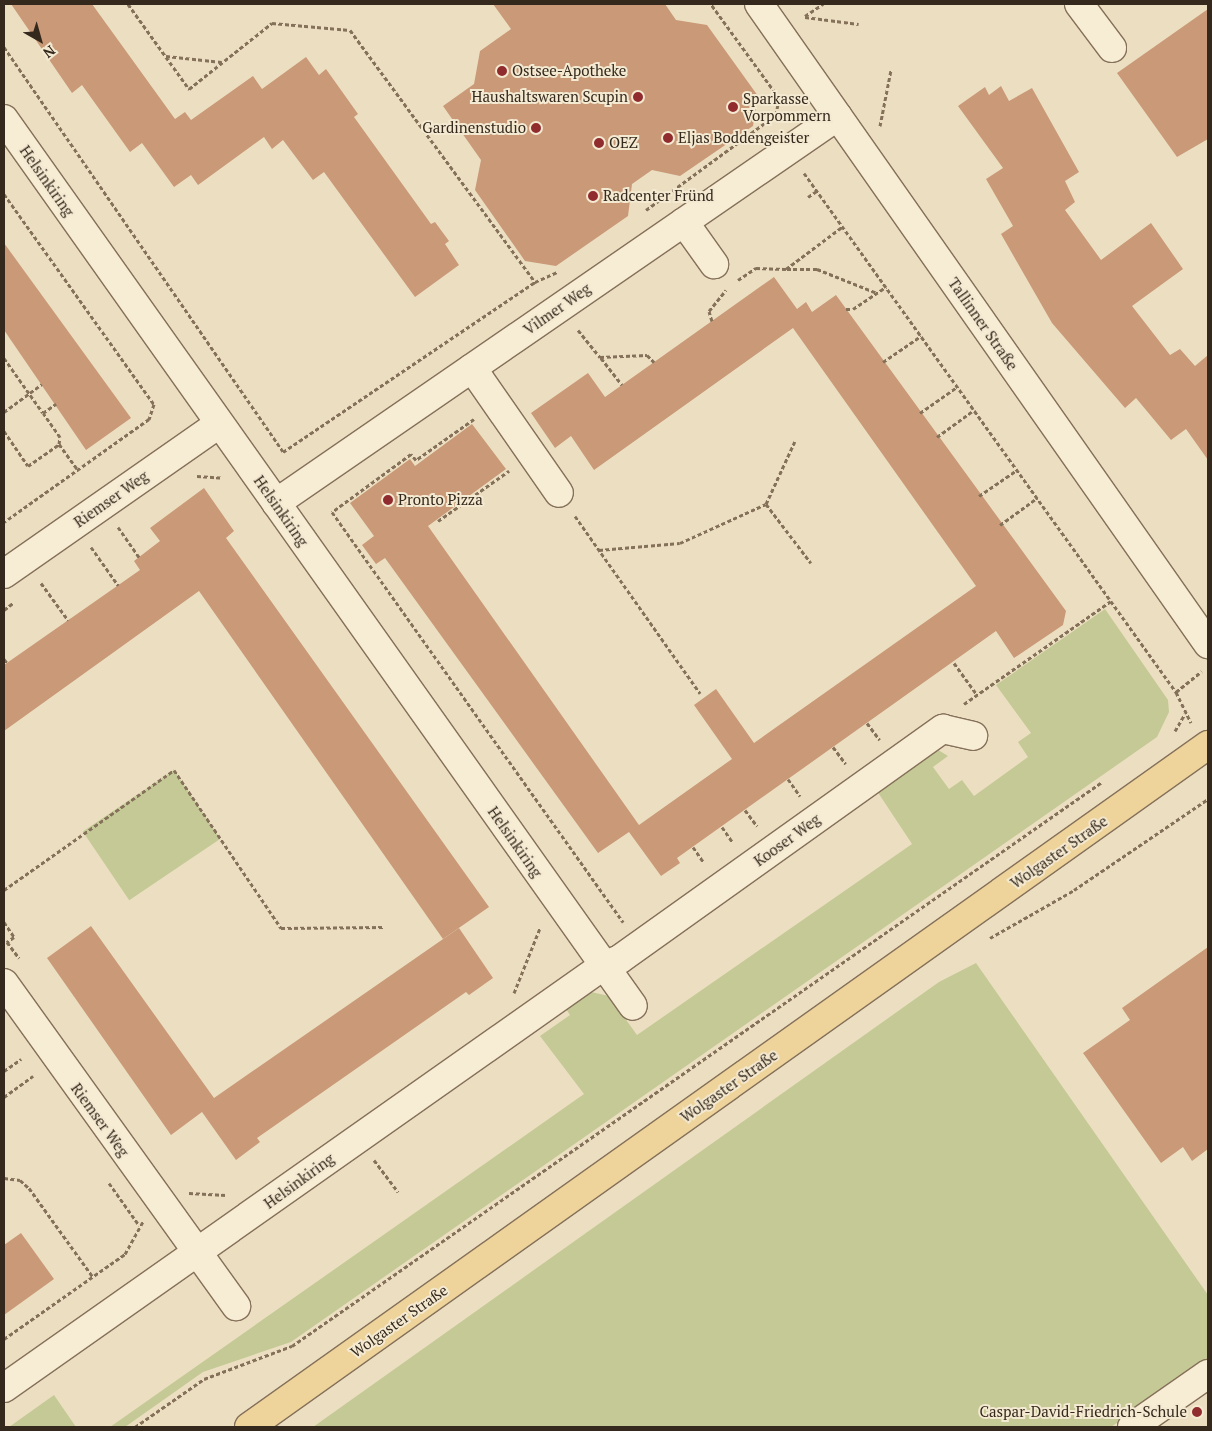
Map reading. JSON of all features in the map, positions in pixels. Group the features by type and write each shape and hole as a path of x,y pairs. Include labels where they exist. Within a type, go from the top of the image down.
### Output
{"main road":[{"name":"Wolgaster Straße","path":"249,1427 1208,745"}],"street":[{"name":"Tallinner Straße","path":"760,4 1208,644"},
{"path":"1079,4 1112,48"},
{"name":"Vilmer Weg","path":"276,503 838,116"},
{"name":"Helsinkiring","path":"4,120 603,966 358,1138 198,1254 4,1388"},
{"path":"684,222 714,264"},
{"path":"472,368 559,493"},
{"name":"Riemser Weg","path":"4,574 219,424"},
{"name":"Kooser Weg","path":"603,966 620,960 943,728 973,736"},
{"path":"603,966 632,1006"},
{"name":"Riemser Weg","path":"4,983 236,1306"},
{"path":"1132,1427 1208,1374"}],"path":[{"path":"128,4 189,88 272,23 350,30 534,282 561,306 622,385"},
{"path":"638,216 776,115 779,98 712,4"},
{"path":"805,16 859,24"},
{"path":"4,47 283,452 534,282 566,268"},
{"path":"165,56 222,62"},
{"path":"873,166 891,70"},
{"path":"767,122 1176,692 1185,714 1170,736"},
{"path":"808,197 817,191"},
{"path":"4,194 154,404 149,420 4,522"},
{"path":"786,269 842,227"},
{"path":"712,321 709,311 730,286 756,268 817,270 876,293"},
{"path":"846,309 853,309 886,287"},
{"path":"883,362 921,336"},
{"path":"600,357 647,355 654,362"},
{"path":"4,358 60,437 59,444 78,470"},
{"path":"4,412 42,384"},
{"path":"920,413 957,387"},
{"path":"43,413 56,404"},
{"path":"496,404 416,460 411,454 332,512 630,931"},
{"path":"937,437 974,410"},
{"path":"4,431 28,466 59,444"},
{"path":"599,550 680,543 766,504 795,440"},
{"path":"438,521 532,454"},
{"path":"979,496 1017,470"},
{"path":"191,478 199,475 224,478 230,486"},
{"path":"559,493 700,694"},
{"path":"1000,525 1037,498"},
{"path":"766,504 811,563"},
{"path":"111,532 126,522"},
{"path":"118,528 139,558"},
{"path":"84,552 98,542"},
{"path":"91,547 118,584"},
{"path":"33,588 48,578"},
{"path":"41,583 68,620"},
{"path":"4,610 19,599"},
{"path":"961,706 1111,601"},
{"path":"4,658 7,663"},
{"path":"954,663 976,695"},
{"path":"1176,692 1208,667"},
{"path":"4,890 174,770 281,928 385,926"},
{"path":"135,1427 204,1379 292,1346 1107,778"},
{"path":"506,999 514,993 542,931 536,923"},
{"path":"4,1071 21,1059"},
{"path":"4,1097 33,1076"},
{"path":"358,1138 398,1192"},
{"path":"4,1178 20,1180 29,1188 93,1277"},
{"path":"186,1192 230,1196"},
{"path":"4,1340 125,1254 139,1225 165,1209"}],"green space":[{"path":"1105,609 1168,700 1169,712 1157,737 291,1342 203,1372 125,1427 110,1427 584,1094 540,1036 570,1015 564,1006 591,992 609,996 637,1035 912,844 875,788 935,748 948,756 933,767 949,789 962,780 974,796 1028,757 1018,742 1031,733 996,685"},
{"path":"174,770 220,839 129,900 83,832"},
{"path":"976,963 1208,1295 1208,1360 1111,1427 313,1427 939,982"},
{"path":"54,1395 76,1427 9,1427"}],"building":[{"path":"11,4 92,4 175,119 185,112 191,120 253,76 262,89 306,57 319,75 326,69 358,114 354,117 431,224 435,222 449,241 445,244 459,265 415,297 324,172 313,180 283,140 272,149 264,137 198,185 191,175 174,187 142,143 130,152 82,85 72,93"},
{"name":"OEZ","path":"493,4 665,4 676,20 707,25 758,96 753,126 680,176 652,170 632,184 628,216 556,266 525,261 475,190 481,160 443,106 474,84 480,51 511,29"},
{"path":"1208,9 1208,139 1177,157 1117,73"},
{"path":"1001,86 1009,101 1032,88 1079,172 1065,181 1075,202 1065,210 1101,260 1151,223 1183,269 1132,306 1170,355 1180,349 1195,366 1208,355 1208,460 1186,429 1171,440 1136,398 1125,408 1052,323 1001,234 1013,226 986,179 1003,168 958,106 985,87 989,95"},
{"path":"4,243 131,418 86,450 4,330"},
{"path":"774,277 797,309 806,302 812,312 836,295 1066,611 1063,625 1014,658 996,631 677,858 680,863 661,876 629,832 598,853 385,558 376,564 362,545 374,536 350,503 410,459 415,466 472,424 506,469 428,526 639,825 732,759 694,705 716,689 754,743 976,586 793,328 594,470 571,436 555,448 531,413 588,373 605,397"},
{"path":"204,488 234,531 226,538 489,907 443,939 199,591 4,731 4,665 140,570 134,561 160,541 150,528"},
{"path":"91,926 214,1098 459,928 493,978 469,995 466,992 257,1138 260,1142 236,1160 202,1112 171,1135 47,958"},
{"path":"1208,947 1208,1149 1192,1161 1183,1147 1161,1163 1083,1053 1130,1020 1122,1008"},
{"path":"21,1233 54,1279 4,1315 4,1245"}],"place":[{"name":"Ostsee-Apotheke","path":"502,71"},
{"name":"Haushaltswaren Scupin","path":"638,97"},
{"name":"Sparkasse Vorpommern","path":"733,107"},
{"name":"Gardinenstudio","path":"536,128"},
{"name":"Eljas Boddengeister","path":"668,138"},
{"name":"OEZ","path":"599,143"},
{"name":"Radcenter Fründ","path":"593,196"},
{"name":"Pronto Pizza","path":"388,500"},
{"name":"Caspar-David-Friedrich-Schule","path":"1197,1412"}]}
